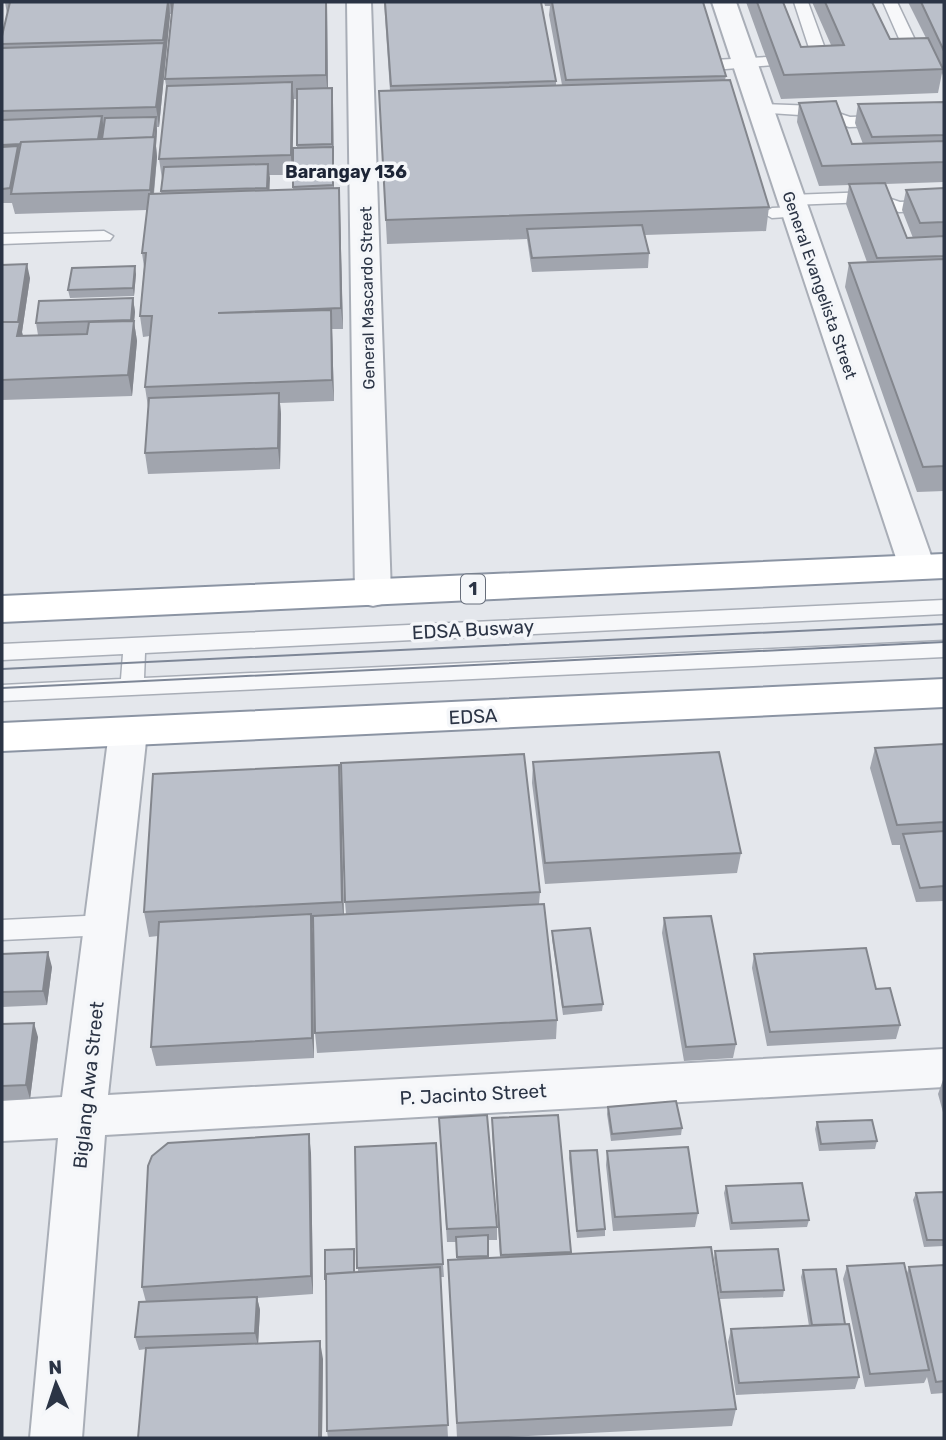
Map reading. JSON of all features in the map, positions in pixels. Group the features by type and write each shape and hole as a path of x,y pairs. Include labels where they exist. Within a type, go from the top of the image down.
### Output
{"highway":[{"name":"1","path":"2,609 931,567"},
{"name":"EDSA","path":"2,737 944,693"}],"street":[{"name":"General Mascardo Street","path":"359,2 373,594"},
{"name":"General Evangelista Street","path":"724,2 756,62 759,109 786,208 931,567"},
{"name":"Biglang Awa Street","path":"56,1438 83,1117 128,732"},
{"name":"P. Jacinto Street","path":"2,1121 944,1068"}],"lane":[{"path":"794,60 817,58 819,54 801,2"},
{"path":"890,2 916,59"},
{"path":"714,65 756,62"},
{"path":"759,109 817,111 849,122 944,119"},
{"path":"849,122 857,141"},
{"path":"786,208 870,197 881,199 889,205 896,226"},
{"path":"889,205 944,205"},
{"path":"2,239 104,236"},
{"name":"EDSA Busway","path":"2,652 944,607"},
{"path":"132,686 134,645"},
{"path":"2,693 944,649"},
{"path":"2,930 106,925"}],"building":[{"path":"10,2 168,2 163,40 2,44"},
{"path":"173,2 326,2 326,75 165,79"},
{"path":"385,2 541,2 556,81 391,86"},
{"path":"552,2 703,2 726,76 566,80"},
{"path":"757,2 783,2 801,47 844,45 825,2 872,2 890,39 928,38 943,69 784,75"},
{"path":"921,2 944,2 944,51"},
{"path":"164,43 156,107 2,111 2,48"},
{"path":"730,80 769,207 386,220 379,91"},
{"path":"292,82 291,155 159,159 167,86"},
{"path":"332,88 332,144 297,145 297,89"},
{"path":"836,101 852,144 944,141 944,162 822,166 799,103"},
{"path":"944,102 944,135 872,137 858,104"},
{"path":"102,116 98,139 2,145 2,120"},
{"path":"156,117 153,137 102,139 105,118"},
{"path":"155,137 150,190 11,194 21,142"},
{"path":"18,146 10,188 2,189 2,147"},
{"path":"333,147 333,185 293,187 293,148"},
{"path":"268,164 267,188 161,191 164,167"},
{"path":"885,183 907,238 944,236 944,256 877,258 849,184"},
{"path":"339,188 341,308 218,313 331,310 332,380 145,387 152,316 140,316 146,253 142,253 149,194"},
{"path":"944,188 944,222 920,223 906,190"},
{"path":"642,225 649,253 532,258 527,229"},
{"path":"944,259 944,466 923,467 849,263"},
{"path":"27,264 18,322 2,322 2,265"},
{"path":"135,266 133,288 68,290 72,268"},
{"path":"133,298 131,320 36,323 39,301"},
{"path":"134,321 128,375 2,380 2,322 20,322 17,336 87,334 89,322"},
{"path":"279,393 278,448 145,453 149,398"},
{"path":"944,744 944,822 897,825 875,748"},
{"path":"719,752 741,853 545,863 533,762"},
{"path":"524,754 540,892 345,902 341,763"},
{"path":"339,765 342,902 144,912 153,774"},
{"path":"944,831 944,886 920,888 903,834"},
{"path":"544,904 557,1020 315,1033 313,916"},
{"path":"311,914 312,1038 151,1047 159,922"},
{"path":"711,916 736,1044 686,1047 664,918"},
{"path":"590,928 603,1004 563,1007 552,931"},
{"path":"866,948 876,989 890,988 900,1025 770,1032 754,954"},
{"path":"48,952 43,991 2,992 2,954"},
{"path":"34,1023 26,1085 2,1086 2,1024"},
{"path":"676,1101 682,1128 612,1134 608,1107"},
{"path":"487,1115 497,1227 447,1229 439,1118"},
{"path":"558,1115 571,1252 501,1255 492,1118"},
{"path":"872,1120 877,1141 821,1144 817,1122"},
{"path":"309,1134 311,1276 142,1287 148,1166 152,1156 168,1143"},
{"path":"436,1143 443,1264 357,1268 355,1147"},
{"path":"688,1147 698,1213 615,1217 607,1151"},
{"path":"597,1150 605,1229 577,1231 570,1151"},
{"path":"802,1183 809,1220 732,1223 726,1186"},
{"path":"944,1192 944,1240 927,1240 916,1193"},
{"path":"488,1235 488,1256 457,1257 456,1237"},
{"path":"711,1247 736,1409 457,1423 448,1260"},
{"path":"354,1249 354,1272 326,1274 325,1279 325,1250"},
{"path":"778,1249 784,1290 721,1292 715,1251"},
{"path":"904,1263 929,1370 870,1374 847,1266"},
{"path":"944,1265 944,1381 936,1382 909,1267"},
{"path":"440,1267 448,1425 327,1431 326,1274"},
{"path":"836,1269 845,1324 812,1325 803,1270"},
{"path":"257,1297 255,1333 135,1337 139,1302"},
{"path":"849,1324 859,1377 739,1383 731,1329"},
{"path":"320,1341 319,1438 138,1438 146,1348"}],"tram line":[{"path":"2,669 944,624"},
{"path":"2,688 944,642"}],"district":[{"name":"Barangay 136","path":"346,172"}]}
